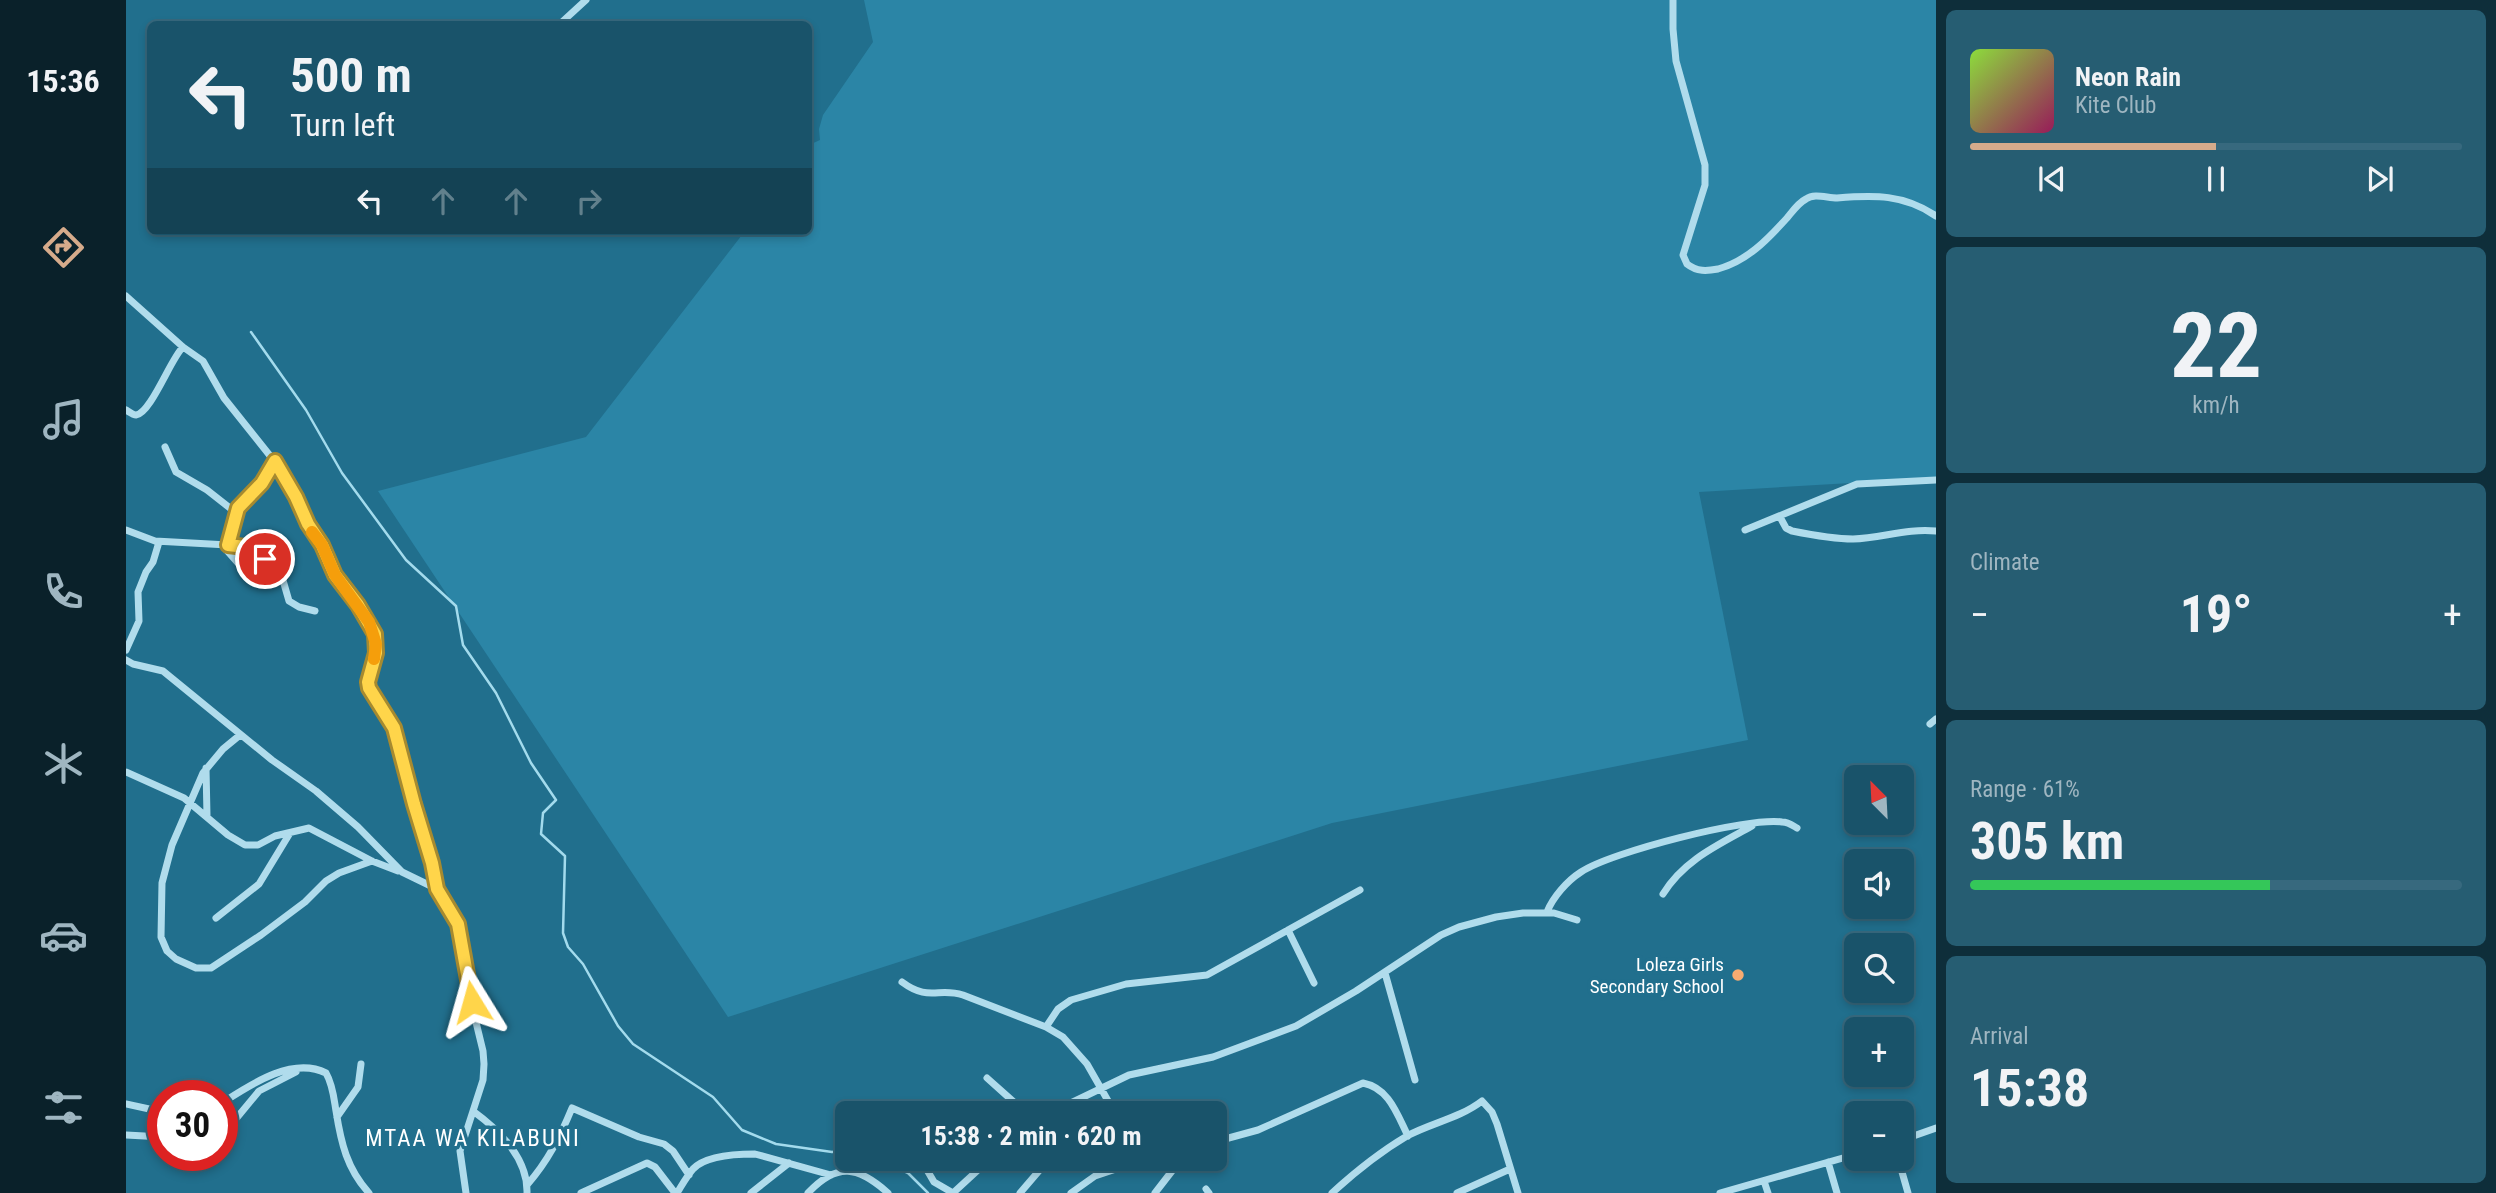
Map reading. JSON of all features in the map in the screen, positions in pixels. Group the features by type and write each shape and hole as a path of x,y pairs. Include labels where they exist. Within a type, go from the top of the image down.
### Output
{"street":[{"path":"563,21 586,0"},
{"path":"1673,0 1672,29 1676,61 1705,165 1705,185 1684,255 1691,268 1711,270 1742,259 1774,232 1803,200 1812,196 1835,198 1870,195 1912,202 1936,216"},
{"path":"126,296 208,367 224,398 275,461 322,545 335,575 358,605 375,634 376,653 368,682 369,688 396,734 437,889 460,931 483,1051 482,1080 460,1150 459,1161 466,1193"},
{"path":"126,410 134,415 144,409 164,379 174,356 183,347"},
{"path":"165,447 176,472 207,490 235,512"},
{"path":"225,545 235,512 262,483 275,461"},
{"path":"1745,530 1857,484 1936,480"},
{"path":"1780,517 1786,528 1792,531 1827,537 1851,539 1908,530 1936,531"},
{"path":"126,530 159,542 254,548 280,570 289,601 315,611"},
{"path":"126,650 139,621 138,592 153,562 159,542"},
{"path":"225,545 237,562 252,572"},
{"path":"126,660 163,671 240,734 316,790 358,827 402,872"},
{"path":"240,734 206,768 178,829 163,871 161,937 167,951 176,959 196,968 211,968 305,902 326,881 372,861"},
{"path":"206,768 207,816"},
{"path":"126,772 177,793 236,840 251,847 275,836 304,828 313,830 372,861 437,889"},
{"path":"1547,912 1569,881 1589,867 1610,859 1685,837 1756,824 1784,822 1797,828"},
{"path":"1663,894 1677,874 1694,860 1756,824"},
{"path":"216,918 259,884 290,834"},
{"path":"1046,1027 1058,1009 1071,1000 1126,984 1207,975 1360,890"},
{"path":"1073,1101 1138,1072 1213,1058 1268,1038 1309,1019 1441,935 1459,927 1496,917 1547,912 1577,920"},
{"path":"1288,930 1314,984"},
{"path":"1385,973 1415,1080"},
{"path":"902,982 930,995 963,995 1046,1027 1063,1037 1082,1056 1108,1101"},
{"path":"337,1117 358,1087 361,1064"},
{"path":"238,1116 259,1091 303,1069"},
{"path":"238,1093 267,1076 303,1069 316,1069 327,1073 350,1169 369,1193"},
{"path":"987,1078 1013,1101"},
{"path":"1227,1138 1258,1130 1363,1083 1379,1089 1387,1096 1408,1136"},
{"path":"1332,1193 1365,1165 1408,1136 1471,1109 1482,1101 1492,1112 1518,1193"},
{"path":"126,1104 147,1109"},
{"path":"527,1189 556,1146 572,1108 639,1137 664,1144 673,1151 689,1175"},
{"path":"473,1111 491,1126 524,1167 527,1189"},
{"path":"1914,1136 1936,1128"},
{"path":"126,1135 147,1136"},
{"path":"580,1193 647,1163 655,1167 676,1193 698,1166 710,1160 745,1154 831,1175"},
{"path":"1720,1193 1844,1158"},
{"path":"1828,1162 1837,1193"},
{"path":"751,1193 789,1163"},
{"path":"1457,1193 1510,1169"},
{"path":"808,1193 818,1182 848,1170 861,1173 883,1191"},
{"path":"928,1171 934,1182 953,1193 978,1171"},
{"path":"1020,1193 1039,1171"},
{"path":"1071,1193 1095,1176 1110,1171"},
{"path":"1155,1193 1172,1171"},
{"path":"1902,1171 1908,1193"},
{"path":"1765,1181 1768,1193"}],"shaded area":[{"path":"864,0 1936,0 1936,478 1699,492 1748,740 1332,823 728,1017 378,491 586,437 742,235 812,235 812,144 820,140 819,129 823,115 873,42"}],"waterway":[{"path":"251,332 306,410 342,473 406,560 456,606 463,645 496,693 531,763 556,800 543,813 541,834 565,856 563,933 568,947 583,964 618,1026 633,1044 713,1097 742,1130 776,1144 835,1152"},
{"path":"904,1171 928,1193"}],"slow traffic":[{"path":"312,532 322,545 335,575 358,605 375,634 374,659"}],"place":[{"name":"Loleza Girls Secondary School","path":"1738,975"}],"district":[{"name":"MTAA WA KILABUNI","path":"473,1138"}],"route":[{"path":"265,559 254,548 228,545 232,538 235,512 262,483 275,461 314,536 322,545 332,570 375,634 376,653 368,682 369,688 394,728 437,889 458,924 463,941 472,1002"}]}
